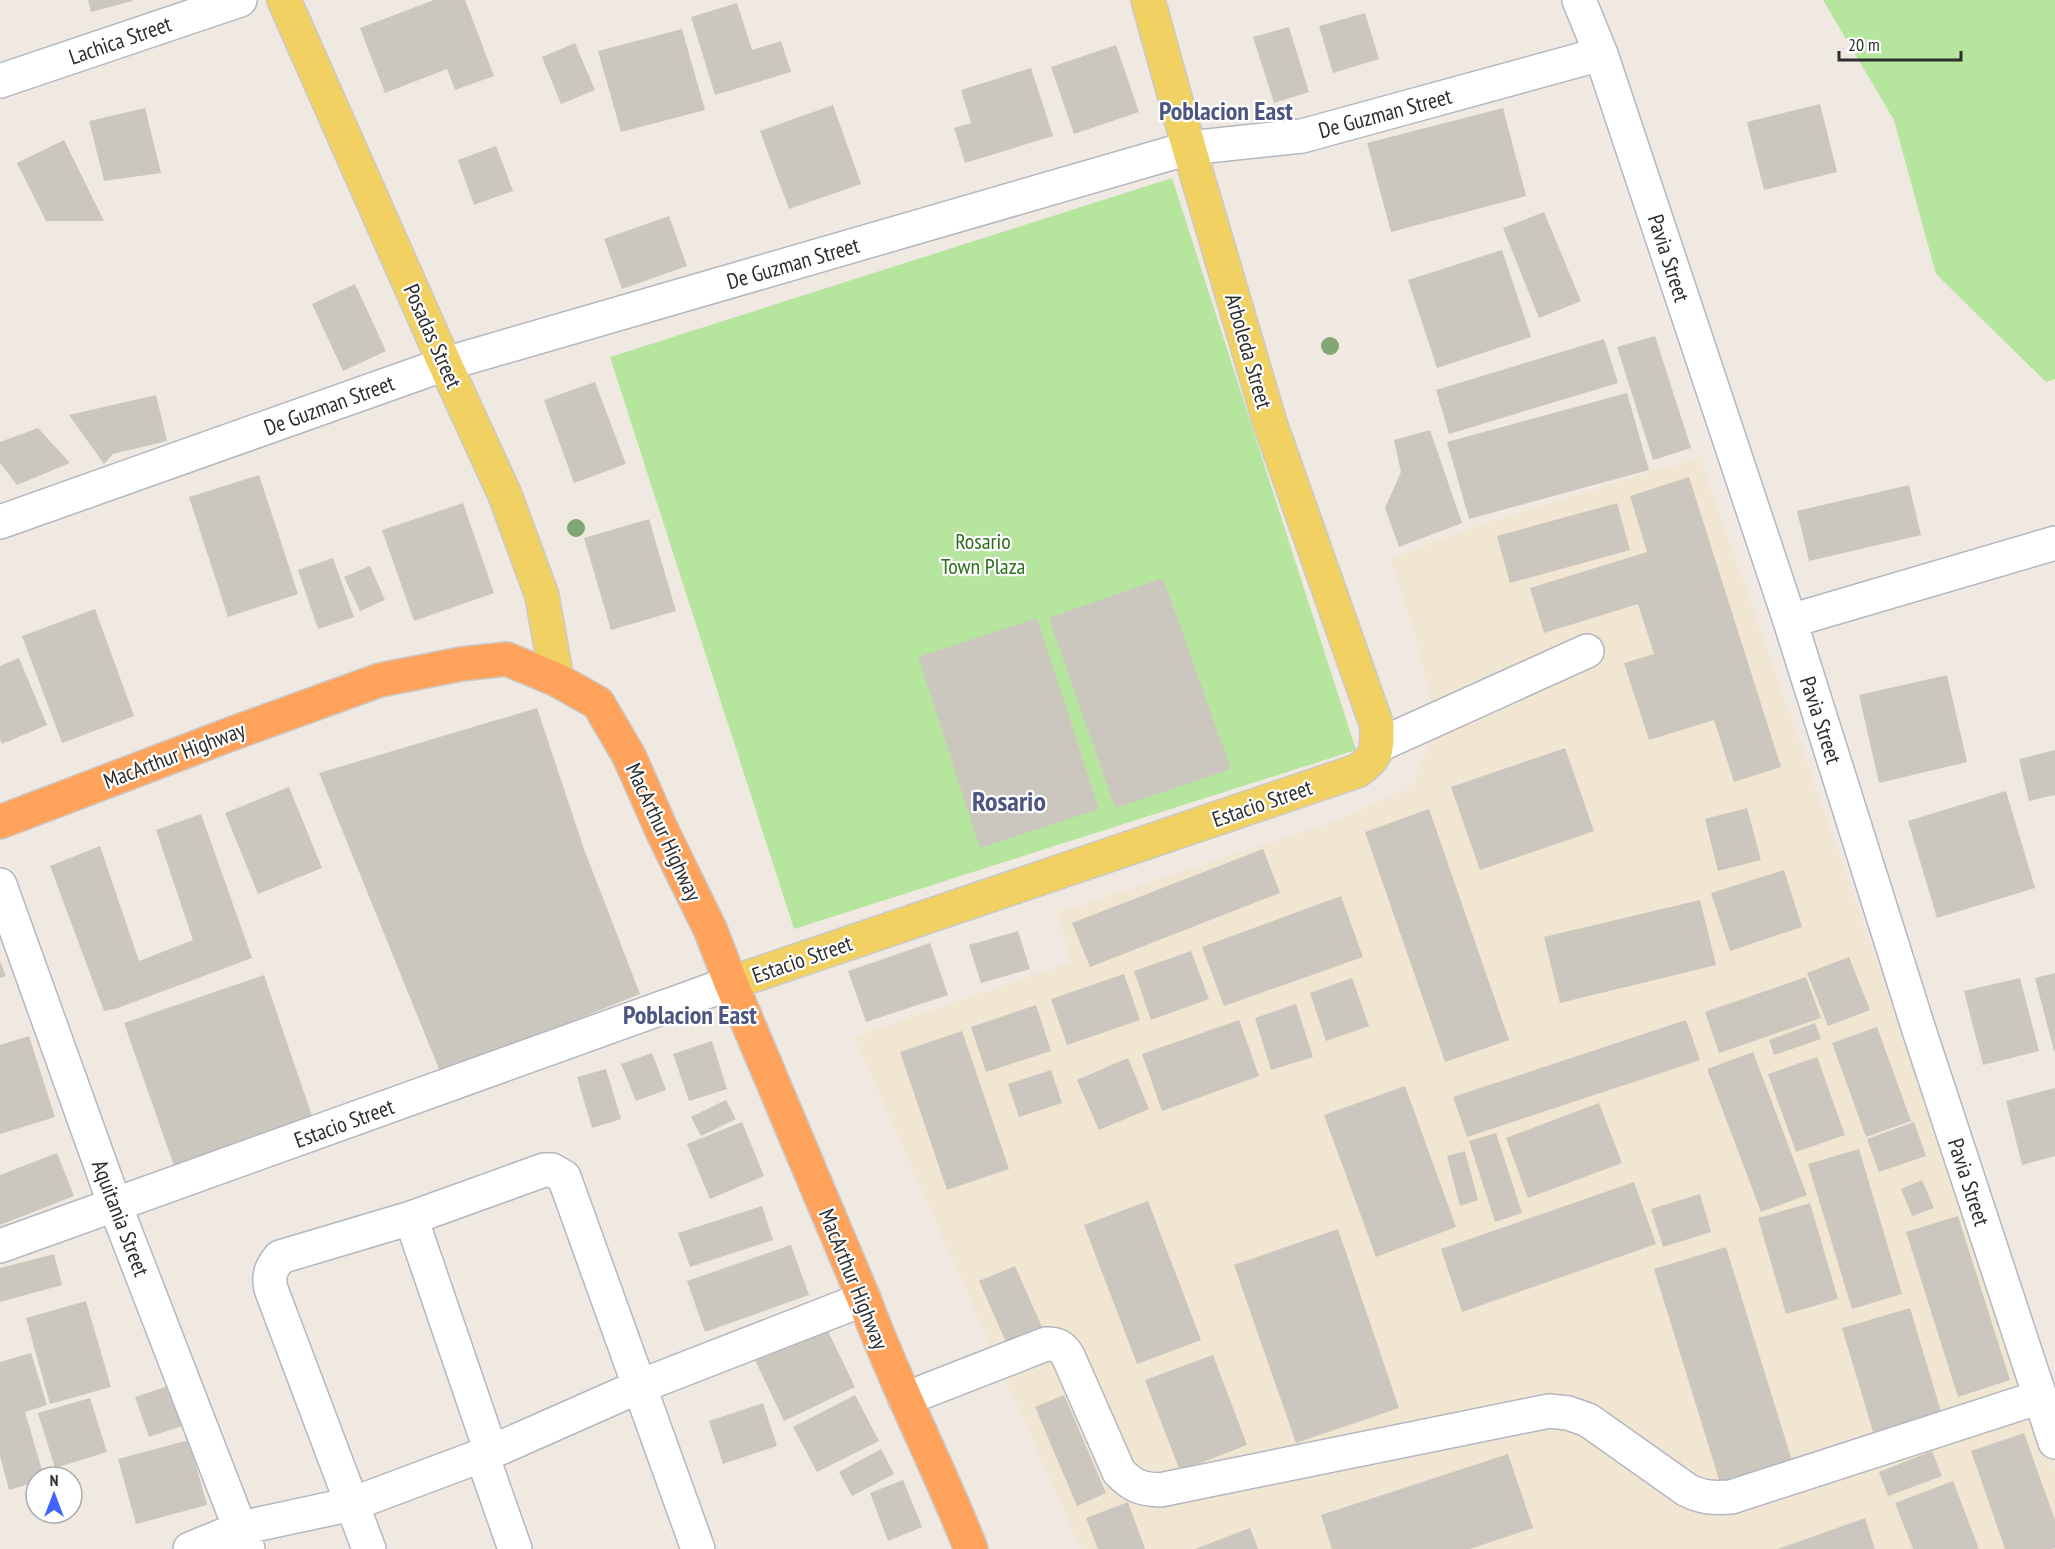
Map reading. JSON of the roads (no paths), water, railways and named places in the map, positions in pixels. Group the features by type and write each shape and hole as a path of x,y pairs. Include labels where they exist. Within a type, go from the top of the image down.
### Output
{"highway":[{"name":"MacArthur Highway","path":"0,822 380,680 462,664 507,659 557,680 598,703 629,756 663,833 710,928 864,1299 882,1348 955,1508 971,1549"}],"main road":[{"name":"Posadas Street","path":"284,0 445,364 506,495 542,596 557,680"},
{"name":"Arboleda Street","path":"1148,0 1270,423 1377,726 1377,746"},
{"name":"Estacio Street","path":"731,983 1357,771 1372,761 1377,746"}],"street":[{"name":"Lachica Street","path":"0,81 240,0"},
{"name":"Pavia Street","path":"1579,0 1601,54 1790,621 1919,1030 2055,1442"},
{"name":"De Guzman Street","path":"0,522 445,364 1189,148 1302,136 1601,54"},
{"path":"1790,621 2055,543"},
{"path":"1377,746 1587,651"},
{"name":"Aquitania Street","path":"0,885 115,1205 244,1539"},
{"name":"Estacio Street","path":"0,1246 731,983"},
{"path":"369,1549 271,1289 269,1278 271,1270 280,1257 411,1218 544,1170 552,1170 564,1177 698,1549"},
{"path":"411,1218 515,1549"},
{"path":"190,1549 244,1539 352,1504 487,1454 638,1386 864,1299"},
{"path":"905,1399 1046,1344 1056,1344 1063,1348 1068,1356 1119,1472 1131,1484 1145,1489 1160,1490 1549,1411 1568,1413 1588,1420 1687,1490 1701,1497 1718,1498 1731,1497 2040,1396"}],"district":[{"name":"Poblacion East","path":"1226,110"},
{"name":"Rosario","path":"1009,800"},
{"name":"Poblacion East","path":"690,1014"}],"park label":[{"name":"Rosario Town Plaza","path":"983,554"}]}
